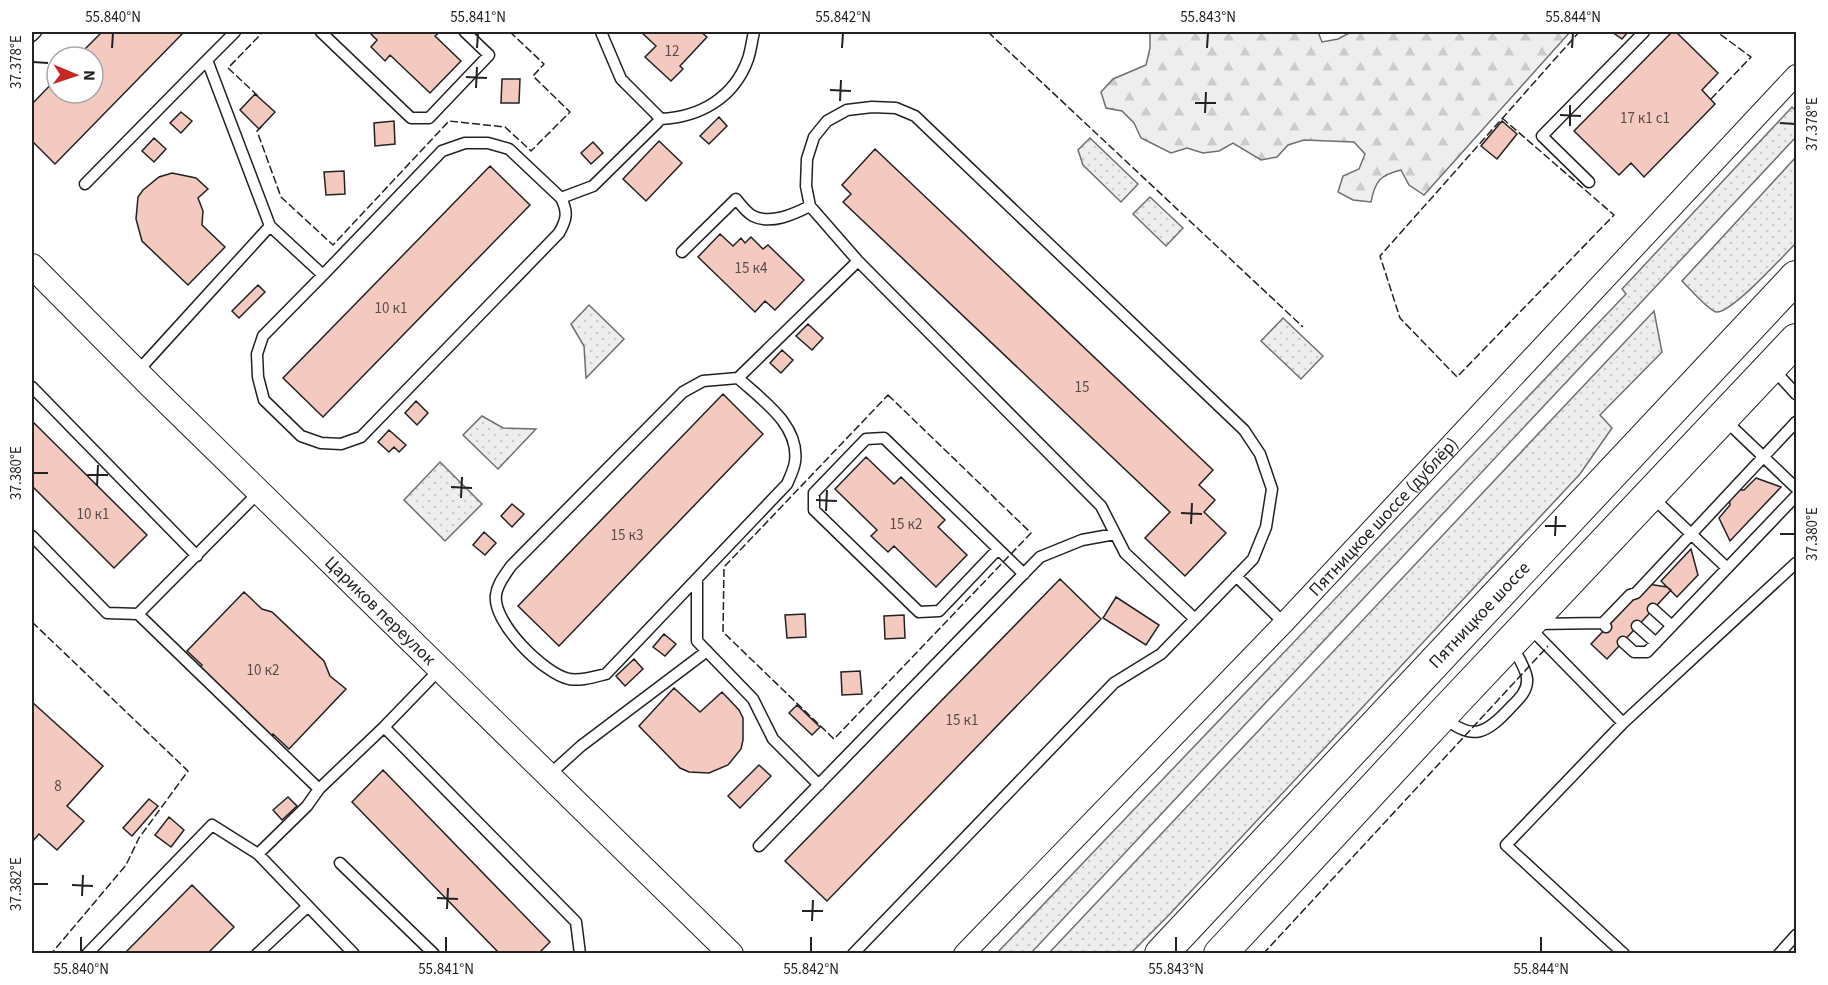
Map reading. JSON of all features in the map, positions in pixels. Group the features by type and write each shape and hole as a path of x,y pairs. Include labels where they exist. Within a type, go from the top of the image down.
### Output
{"main road":[{"name":"Пятницкое шоссе","path":"1161,954 1797,277"},
{"path":"1220,954 1519,633 1797,340"}],"street":[{"name":"Пятницкое шоссе (дублёр)","path":"964,954 1284,623 1797,75"},
{"name":"Цариков переулок","path":"32,266 137,372 731,954"}],"lane":[{"path":"32,36 36,32"},
{"path":"85,184 235,32"},
{"path":"321,32 411,118 429,118 489,55 465,32"},
{"path":"601,32 621,79 661,119"},
{"path":"561,198 593,186 661,119 680,118 705,109 732,88 748,60 754,32"},
{"path":"1589,182 1542,136 1644,32"},
{"path":"207,60 270,226 322,275"},
{"path":"853,954 1114,682 1161,654 1195,619 1236,576 1253,559 1266,527 1272,489 1260,454 1244,430 915,116 896,108 872,107 848,110 827,121 814,137 807,159 806,186 810,206 858,261 1101,506 1125,553 1195,619"},
{"path":"465,143 489,143 509,149 561,198 567,209 566,220 560,233 361,437 341,444 321,443 301,436 264,400 258,376 257,354 263,336 442,152 465,143"},
{"path":"682,252 736,199 752,216 771,219 793,214 810,206"},
{"path":"137,372 270,226"},
{"path":"738,378 785,422 794,438 795,462 787,484 606,674 588,679 571,679 558,675 516,642 502,621 495,596 502,579 511,566 683,392 703,381 738,378 858,261"},
{"path":"1771,367 1797,394"},
{"path":"32,387 197,556"},
{"path":"1723,418 1797,488"},
{"path":"1519,633 1605,625 1620,610 1630,595 1637,594 1797,422"},
{"path":"998,549 939,611 919,612 814,510 814,493 866,439 884,438 1024,574"},
{"path":"138,614 260,492"},
{"path":"1650,495 1727,568"},
{"path":"1623,642 1634,652 1647,652 1797,496"},
{"path":"759,846 1040,557 1082,540 1114,534"},
{"path":"32,536 107,613 138,614 319,789"},
{"path":"1624,954 1506,845 1623,723 1797,563"},
{"path":"1236,576 1284,623"},
{"path":"697,580 697,641 753,699 773,740 819,785"},
{"path":"1653,609 1672,626"},
{"path":"1637,626 1656,643"},
{"path":"1442,715 1456,727 1475,732 1492,727 1523,695 1527,680 1519,633"},
{"path":"1519,633 1623,723"},
{"path":"549,775 581,746 707,651"},
{"path":"258,854 306,806 319,789 440,669"},
{"path":"384,727 576,922 580,954"},
{"path":"87,954 212,825 258,854 354,954"},
{"path":"340,863 434,954"},
{"path":"256,954 308,906"},
{"path":"1779,954 1797,935"}],"green space":[{"path":"1150,32 1318,32 1322,42 1338,39 1351,32 1570,32 1424,195 1409,185 1401,170 1388,174 1380,180 1374,189 1371,202 1353,200 1338,192 1343,176 1359,169 1365,154 1354,142 1304,140 1288,145 1277,157 1261,160 1233,143 1219,151 1203,153 1187,148 1171,153 1141,138 1134,123 1122,111 1106,108 1101,92 1113,79 1146,65 1150,48"},
{"path":"1792,107 1796,111 1796,137 1031,953 997,953 1626,294 1622,289"},
{"path":"1090,138 1138,184 1121,202 1083,165 1078,150"},
{"path":"1796,157 1796,243 1745,294 1733,304 1716,312 1682,281"},
{"path":"1150,197 1183,228 1166,246 1133,214"},
{"path":"589,305 624,339 586,378 584,346 571,324"},
{"path":"1654,311 1662,352 1600,415 1612,428 1580,474 1168,916 1131,953 1049,953"},
{"path":"1283,318 1323,356 1301,379 1261,341"},
{"path":"482,416 503,428 536,429 498,469 463,435"},
{"path":"440,462 482,504 445,541 404,500"}],"building":[{"path":"102,32 184,32 55,164 32,141 32,104 45,90 45,105 105,105 105,45 89,45"},
{"path":"369,32 440,32 435,36 461,61 430,93 390,55 385,61 371,47 377,40"},
{"path":"641,32 701,32 707,37 680,66 683,69 671,81 645,57 656,46"},
{"path":"1612,32 1628,32 1622,39"},
{"path":"1672,32 1676,32 1718,73 1702,90 1715,104 1644,177 1631,163 1619,175 1574,131"},
{"path":"502,79 520,79 519,103 501,103"},
{"path":"255,94 275,112 259,129 240,110"},
{"path":"181,112 192,121 181,133 170,123"},
{"path":"719,117 727,126 709,144 700,136"},
{"path":"394,121 395,144 375,146 374,123"},
{"path":"1502,121 1517,134 1497,159 1481,146"},
{"path":"154,138 166,149 154,162 142,151"},
{"path":"659,141 682,163 646,201 623,179"},
{"path":"593,142 603,153 591,164 581,153"},
{"path":"875,149 1213,470 1199,485 1215,500 1204,512 1226,533 1185,576 1145,538 1170,512 843,202 851,194 842,185"},
{"path":"490,166 530,205 323,417 283,378"},
{"path":"344,171 345,194 326,195 324,172"},
{"path":"172,173 196,178 208,189 198,198 203,211 202,225 225,247 188,285 142,241 136,219 138,197 143,190 159,177"},
{"path":"720,234 733,246 741,238 745,243 751,237 763,249 768,245 804,280 775,310 765,301 755,312 698,257"},
{"path":"258,285 265,292 239,318 232,311"},
{"path":"808,324 823,338 812,350 796,336"},
{"path":"782,350 793,360 781,373 770,363"},
{"path":"723,394 763,434 559,646 518,606"},
{"path":"416,401 428,413 417,425 405,413"},
{"path":"32,421 147,535 114,568 32,486"},
{"path":"389,430 406,445 399,452 394,447 389,452 378,442"},
{"path":"866,457 894,484 901,477 945,520 938,527 967,555 936,587 894,546 888,552 871,536 877,530 835,489"},
{"path":"1756,478 1781,487 1730,541 1719,518 1730,505 1729,498 1737,490 1744,490"},
{"path":"512,504 524,514 512,527 501,516"},
{"path":"484,532 496,543 485,555 473,545"},
{"path":"1691,549 1698,575 1677,597 1661,581"},
{"path":"1060,579 1101,619 827,901 785,861"},
{"path":"1648,584 1667,587 1671,590 1607,659 1591,644"},
{"path":"244,592 262,609 272,612 324,661 330,676 346,689 289,749 273,734 270,737 198,669 202,665 187,651"},
{"path":"1116,597 1159,625 1146,645 1103,618"},
{"path":"805,614 806,637 787,638 785,615"},
{"path":"904,615 905,638 885,639 884,616"},
{"path":"664,634 676,644 665,656 653,647"},
{"path":"634,659 643,669 625,686 616,676"},
{"path":"860,671 862,694 842,695 841,672"},
{"path":"674,688 700,712 722,692 739,710 743,718 743,740 741,749 728,765 709,773 689,772 680,768 639,726"},
{"path":"32,702 103,766 67,806 84,821 57,850 39,834 32,842"},
{"path":"797,705 820,727 812,735 789,713"},
{"path":"759,765 771,776 740,808 728,796"},
{"path":"383,770 550,942 538,954 500,954 352,802"},
{"path":"288,797 297,806 282,820 273,810"},
{"path":"149,799 158,806 132,836 123,828"},
{"path":"169,817 184,830 171,847 155,835"},
{"path":"192,885 234,927 207,954 124,954"}],"fence":[{"path":"258,96 228,68 263,32"},
{"path":"262,126 257,131 281,197 333,245 449,121 505,127 531,151 570,112 533,76 544,64 510,32"},
{"path":"988,32 1303,327"},
{"path":"1502,118 1614,215 1457,377 1400,318 1380,256 1579,32"},
{"path":"1711,99 1751,57 1717,32"},
{"path":"888,395 1031,533 834,739 723,632 724,567 888,395"},
{"path":"32,622 188,771 139,838 126,865 51,954"},
{"path":"1263,954 1548,646"}]}
